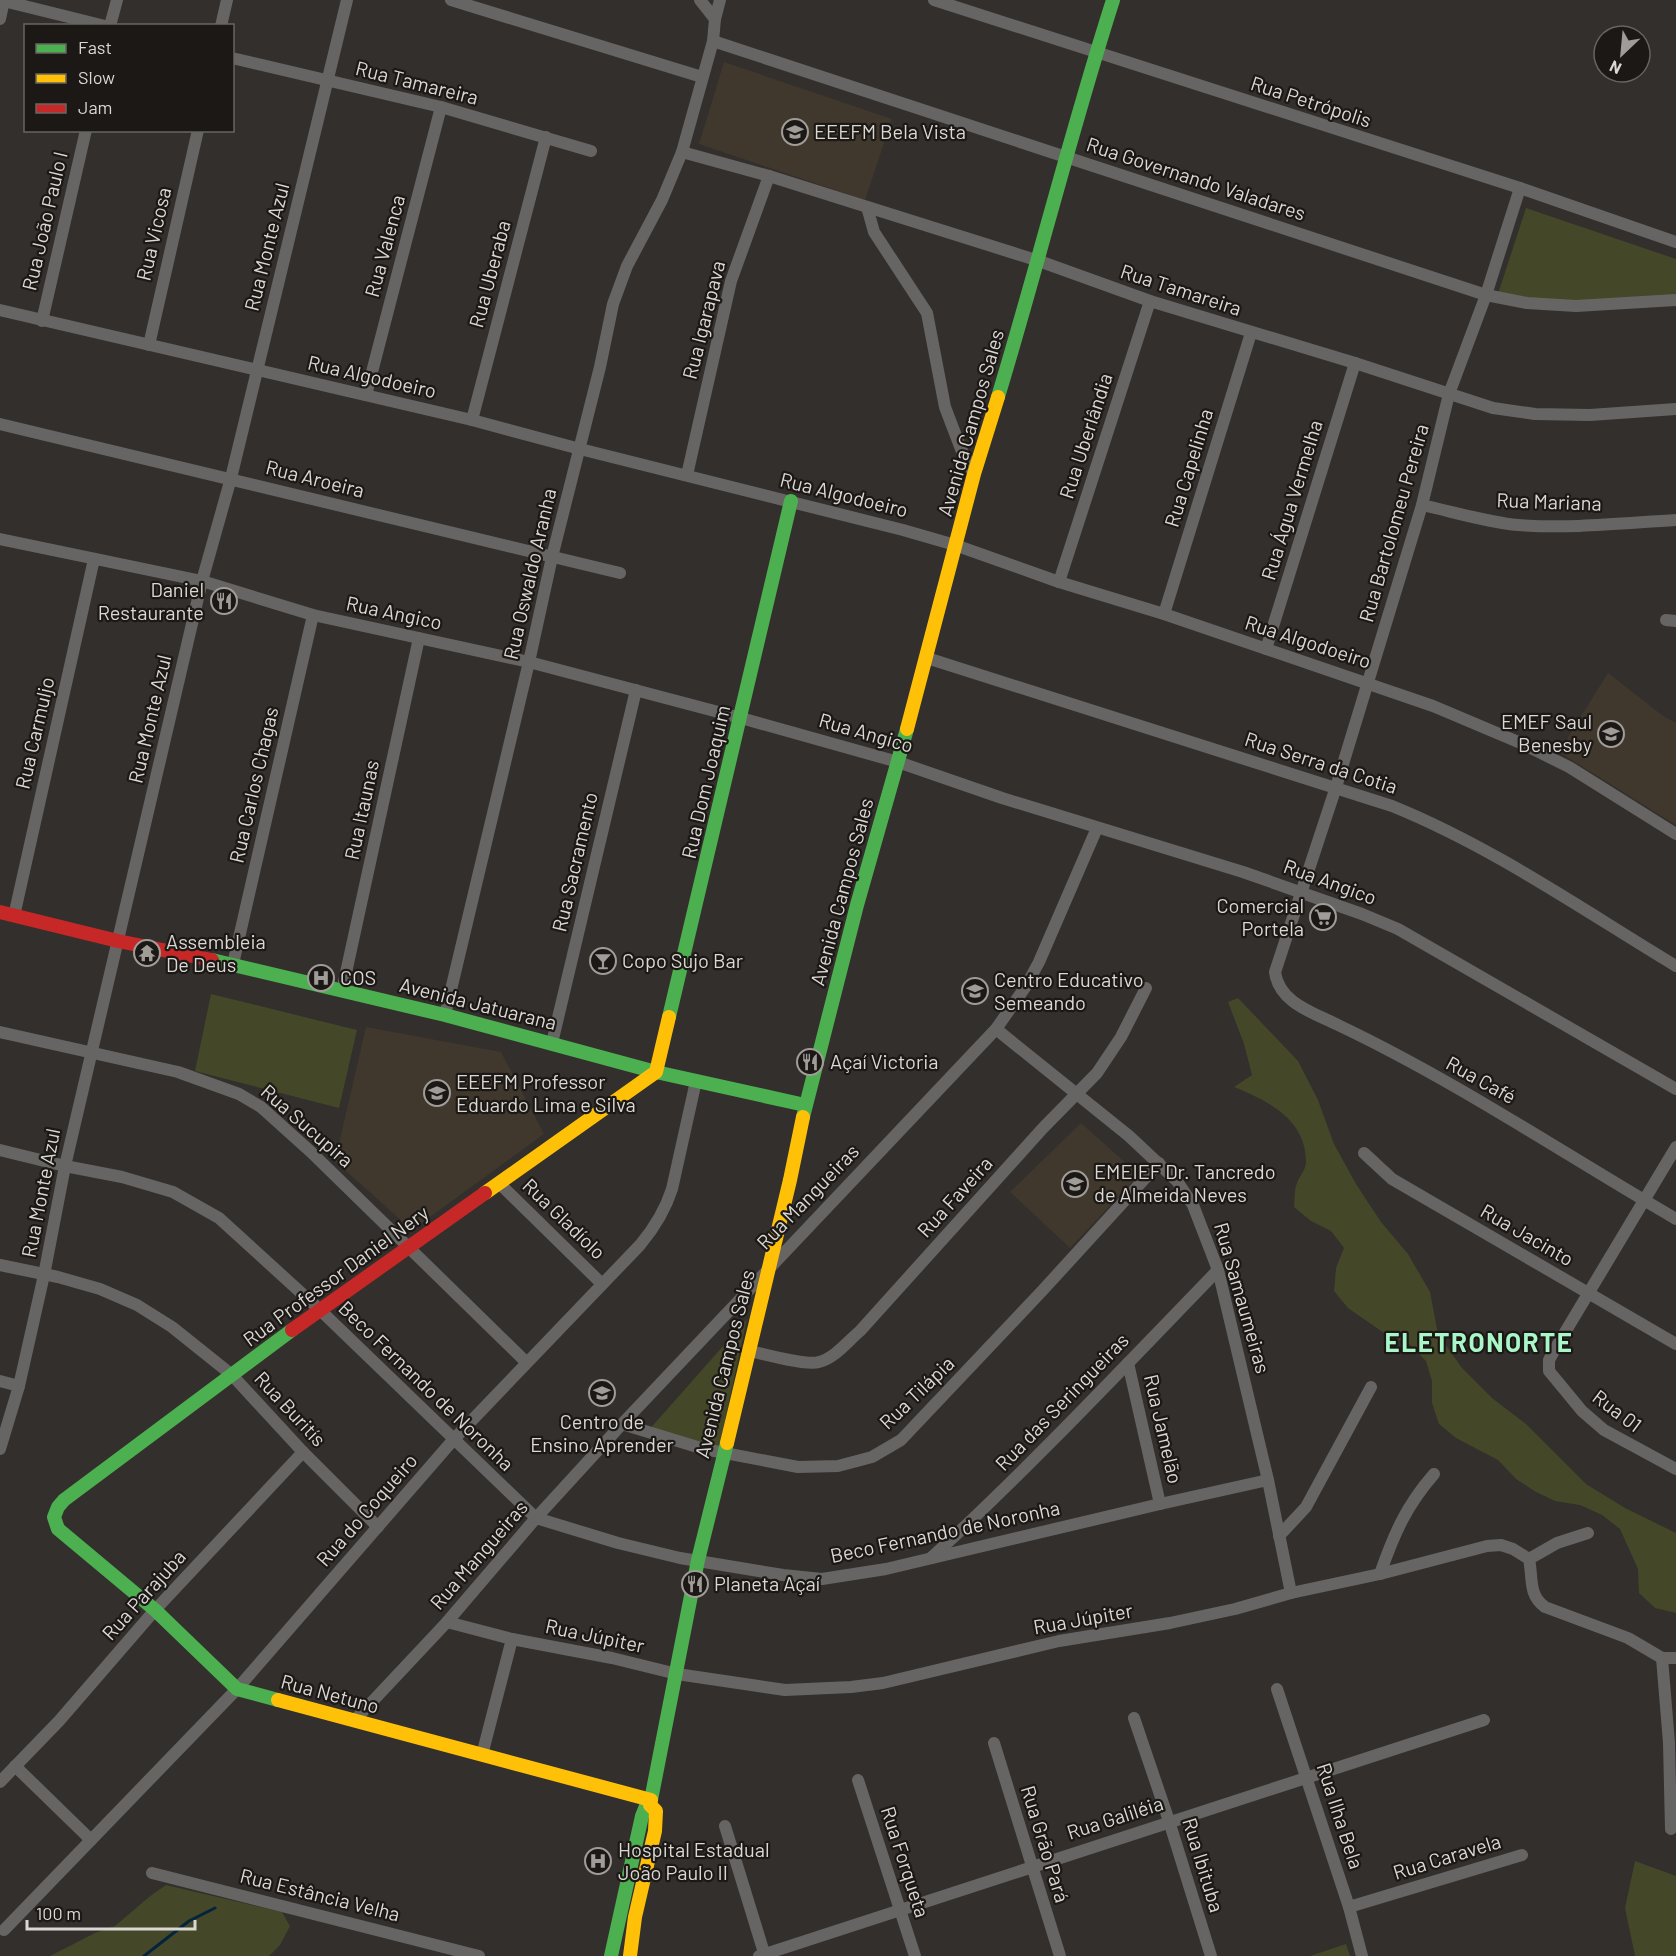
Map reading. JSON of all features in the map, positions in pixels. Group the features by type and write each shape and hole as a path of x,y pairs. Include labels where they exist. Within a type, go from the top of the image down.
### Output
{"street":[{"path":"111,24 117,0"},
{"path":"221,24 227,0"},
{"name":"Rua Monte Azul","path":"0,1449 19,1386 45,1275 65,1166 202,582 231,478 347,0"},
{"path":"451,0 702,76"},
{"path":"700,0 715,19"},
{"path":"715,19 720,0"},
{"name":"Rua Petrópolis","path":"934,0 1520,188 1676,242"},
{"name":"Avenida Campos Sales","path":"630,1956 635,1917 654,1832 656,1811 651,1803 698,1560 750,1351 805,1105 857,905 927,658 939,602 974,474 1039,261 1113,0"},
{"path":"0,19 3,1 97,24"},
{"name":"Rua Oswaldo Aranha","path":"446,1015 552,557 619,285 646,227 662,200 682,152 713,41 715,19"},
{"name":"Rua Governando Valadares","path":"713,41 1486,295 1527,303 1576,306 1676,300"},
{"name":"Rua Tamareira","path":"234,58 441,107 591,152"},
{"name":"Rua Valenca","path":"366,395 441,107"},
{"name":"Rua João Paulo I","path":"42,321 86,132"},
{"name":"Rua Vicosa","path":"149,345 198,132"},
{"name":"Rua Uberaba","path":"472,420 546,137"},
{"name":"Rua Tamareira","path":"682,152 769,176 1039,261 1150,302 1355,363 1492,408 1535,414 1590,415 1676,409"},
{"name":"Rua Igarapava","path":"687,476 731,281 769,176"},
{"name":"Rua Bartolomeu Pereira","path":"1275,972 1336,787 1422,505 1449,394 1486,295 1520,188"},
{"path":"867,207 874,232 927,313 945,407 961,449 974,474"},
{"name":"Rua Uberlândia","path":"1059,582 1150,302"},
{"name":"Rua Algodoeiro","path":"0,310 472,420 956,545 1059,582 1164,614 1433,706 1523,744 1569,767 1676,834"},
{"name":"Rua Capelinha","path":"1164,614 1251,333"},
{"name":"Rua Água Vermelha","path":"1266,649 1355,363"},
{"name":"Rua Aroeira","path":"0,424 620,573"},
{"name":"Rua Dom Joaquim","path":"656,1072 791,501"},
{"name":"Rua Mariana","path":"1422,505 1518,525 1592,525 1676,520"},
{"name":"Rua Angico","path":"0,539 202,582 313,615 529,662 741,718 898,762 1097,828 1302,892 1398,929 1676,1089"},
{"name":"Rua Carmuljo","path":"14,916 94,559"},
{"name":"Rua Carlos Chagas","path":"233,964 313,615"},
{"name":"Rua Itaunas","path":"342,991 419,638"},
{"name":"Rua Serra da Cotia","path":"927,658 1336,787 1436,823 1518,869 1676,966"},
{"name":"Rua Sacramento","path":"552,1043 636,690"},
{"name":"Rua Mangueiras","path":"354,1721 447,1622 536,1518 622,1424 769,1266 996,1029 1026,986 1039,962 1097,828"},
{"name":"Avenida Jatuarana","path":"0,912 446,1015 656,1072 805,1105"},
{"name":"Rua Café","path":"1275,972 1280,989 1294,1003 1376,1043 1488,1105 1676,1219"},
{"name":"Rua Faveira","path":"750,1351 808,1363 819,1362 836,1352 860,1331 1043,1128 1097,1073 1146,988"},
{"name":"Rua Samaumeiras","path":"996,1029 1159,1162 1177,1181 1193,1204 1218,1270 1268,1480 1291,1593"},
{"name":"Rua Sucupira","path":"0,1032 178,1072 239,1094 261,1107 410,1247 526,1362"},
{"name":"Rua Professor Daniel Nery","path":"54,1523 55,1513 64,1500 320,1310 656,1072"},
{"name":"Rua do Coqueiro","path":"4,1930 237,1689 454,1439 601,1283 640,1245 657,1224 667,1204 696,1081"},
{"path":"1589,1293 1676,1147"},
{"name":"Beco Fernando de Noronha","path":"0,1150 122,1177 173,1192 219,1218 320,1310 536,1518 618,1543 680,1558 822,1579 875,1571 1268,1480"},
{"name":"Rua Jacinto","path":"1364,1152 1392,1179 1676,1344"},
{"name":"Rua Tilápia","path":"622,1424 723,1454 798,1467 838,1466 872,1457 901,1440 1042,1291 1159,1162"},
{"name":"Rua Gladíolo","path":"500,1183 601,1283"},
{"name":"Rua Buritís","path":"0,1265 100,1288 136,1305 172,1327 232,1375 303,1452 378,1527"},
{"name":"Rua das Seringueiras","path":"930,1558 984,1509 1218,1270"},
{"name":"Rua 01","path":"1589,1293 1552,1354 1548,1368 1582,1411 1604,1430 1676,1469"},
{"name":"Rua Jamelão","path":"1128,1363 1160,1504"},
{"path":"0,1381 19,1386"},
{"path":"1279,1536 1306,1507 1371,1387"},
{"name":"Rua Parajuba","path":"0,1782 59,1721 155,1610 303,1452"},
{"path":"1380,1574 1407,1508 1434,1474"},
{"name":"Rua Netuno","path":"54,1523 155,1610 237,1689 651,1803"},
{"path":"1588,1533 1557,1543 1529,1559 1532,1590 1538,1602 1555,1612 1628,1638 1662,1658 1676,1658"},
{"name":"Rua Júpiter","path":"447,1622 512,1639 612,1658 677,1674 785,1690 851,1687 883,1683 1059,1641 1170,1623 1225,1611 1487,1546 1501,1545 1529,1559"},
{"path":"482,1755 512,1639"},
{"path":"1662,1658 1669,1743 1671,1829"},
{"name":"Rua Ilha Bela","path":"1277,1689 1308,1778 1362,1956"},
{"name":"Rua Ibituba","path":"1134,1718 1169,1821 1210,1956"},
{"name":"Rua Galiléia","path":"763,1955 1484,1720"},
{"name":"Rua Grão Pará","path":"994,1743 1060,1956"},
{"path":"15,1766 91,1840"},
{"name":"Rua Forqueta","path":"858,1780 915,1956"},
{"name":"Avenida Campos Sales","path":"611,1956 642,1816 646,1806 651,1803"},
{"path":"725,1826 763,1955"},
{"name":"Rua Caravela","path":"1349,1907 1522,1855"},
{"name":"Rua Estância Velha","path":"152,1873 479,1956"}],"shaded area":[{"name":"EEEFM Bela Vista","path":"724,62 892,119 865,200 699,144"},
{"name":"EMEF Saul Benesby","path":"1608,673 1663,716 1676,723 1676,825 1559,752"},
{"name":"EEEFM Professor Eduardo Lima e Silva","path":"366,1027 501,1052 544,1134 412,1230 335,1161"},
{"name":"EMEIEF Dr. Tancredo de Almeida Neves","path":"1081,1123 1139,1175 1070,1248 1010,1192"}],"green space":[{"path":"1526,208 1676,259 1676,301 1496,300"},
{"path":"211,994 357,1030 339,1108 195,1071"},
{"path":"1238,998 1298,1061 1318,1100 1334,1144 1356,1184 1381,1222 1408,1254 1430,1292 1438,1334 1462,1368 1492,1398 1526,1424 1586,1484 1625,1508 1676,1533 1676,1613 1655,1608 1639,1593 1638,1569 1620,1529 1602,1515 1580,1505 1555,1501 1536,1492 1516,1479 1498,1460 1456,1438 1439,1424 1432,1403 1432,1381 1426,1361 1409,1344 1384,1333 1348,1308 1334,1291 1336,1268 1344,1248 1331,1231 1311,1221 1294,1207 1296,1186 1306,1162 1300,1134 1283,1114 1272,1106 1234,1087 1252,1075 1244,1044 1228,1002"},
{"path":"747,1319 719,1448 648,1431"},
{"path":"1635,1861 1676,1876 1676,1956 1635,1956 1625,1908"},
{"path":"166,1885 282,1912 290,1926 280,1945 269,1956 50,1956 95,1933 115,1926"},
{"path":"1346,1944 1350,1956 1310,1956"}],"waterway":[{"path":"144,1956 189,1921 215,1908"}],"traffic: fast":[{"path":"998,397 1113,0"},
{"path":"669,1017 791,501"},
{"path":"803,1117 857,905 907,729"},
{"path":"212,960 445,1015 656,1072 805,1105"},
{"path":"278,1700 237,1689 155,1610 58,1529 54,1517 64,1500 292,1330"},
{"path":"611,1956 642,1816 646,1806 650,1805 698,1560 727,1443"}],"traffic: slow":[{"path":"907,729 974,474 998,397"},
{"path":"485,1193 656,1072 669,1017"},
{"path":"727,1443 803,1117"},
{"path":"278,1700 651,1800"},
{"path":"630,1956 635,1917 655,1831 656,1811 650,1805"}],"traffic: jam":[{"path":"0,912 118,941 212,960"},
{"path":"292,1330 485,1193"}],"place":[{"name":"EEEFM Bela Vista","path":"795,132"},
{"name":"Daniel Restaurante","path":"224,601"},
{"name":"EMEF Saul Benesby","path":"1611,734"},
{"name":"Comercial Portela","path":"1323,917"},
{"name":"Assembleia De Deus","path":"147,953"},
{"name":"Copo Sujo Bar","path":"603,961"},
{"name":"COS","path":"321,978"},
{"name":"Centro Educativo Semeando","path":"975,991"},
{"name":"Açaí Victoria","path":"810,1062"},
{"name":"EEEFM Professor Eduardo Lima e Silva","path":"437,1093"},
{"name":"EMEIEF Dr. Tancredo de Almeida Neves","path":"1075,1184"},
{"name":"Centro de Ensino Aprender","path":"602,1393"},
{"name":"Planeta Açaí","path":"695,1584"},
{"name":"Hospital Estadual João Paulo II","path":"598,1861"}],"district":[{"name":"ELETRONORTE","path":"1479,1343"}]}
